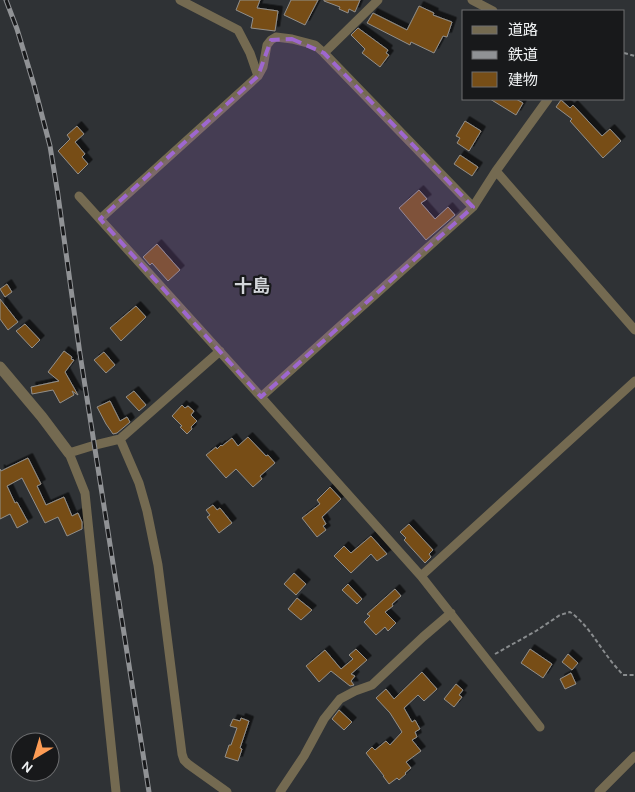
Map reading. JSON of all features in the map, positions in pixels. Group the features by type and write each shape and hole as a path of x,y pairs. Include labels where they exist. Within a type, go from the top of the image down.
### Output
{"street":[{"path":"180,0 238,30 250,53 258,76"},
{"path":"324,53 378,0"},
{"path":"472,0 491,10"},
{"path":"100,219 258,76 263,67 267,45 276,38 292,39 315,45 473,207"},
{"path":"261,397 473,207 496,171 547,100"},
{"path":"496,171 635,330"},
{"path":"79,196 421,576 540,727"},
{"path":"69,454 94,445 120,439 220,351"},
{"path":"0,367 42,417 69,454 85,493 116,792"},
{"path":"421,576 635,381"},
{"path":"120,439 139,484 147,511 158,565 182,754 188,764 227,792"},
{"path":"280,792 304,756 324,719 340,698 372,685 451,613"},
{"path":"599,792 635,756"}],"path":[{"path":"486,659 560,615 570,612 578,618 623,675 635,675"}],"highlighted area":[{"path":"292,39 324,53 473,207 261,397 100,219 258,76 271,40"}],"building":[{"path":"240,0 260,0 257,8 278,11 275,31 251,28 253,18 236,10"},
{"path":"291,0 318,0 305,25 284,15"},
{"path":"324,0 360,0 355,12 349,9 348,13"},
{"path":"419,6 434,13 433,15 452,22 447,37 443,36 434,53 411,42 410,45 367,23 373,13 407,30"},
{"path":"358,28 388,50 386,53 389,55 380,67 362,53 365,49 351,35"},
{"path":"492,100 518,100 523,103 516,115"},
{"path":"561,100 570,108 573,105 602,136 610,129 621,141 603,158 570,121 572,119 556,107"},
{"path":"465,121 481,131 469,151 457,143 460,138 456,136"},
{"path":"77,126 84,134 75,142 85,154 82,157 88,164 78,174 58,151 70,139 67,135"},
{"path":"460,155 478,167 472,176 454,164"},
{"path":"419,190 427,199 421,203 435,219 448,207 455,215 426,240 399,208"},
{"path":"157,244 180,270 168,281 152,263 150,265 143,257"},
{"path":"7,284 12,292 5,297 0,289"},
{"path":"0,299 18,322 8,330 0,319"},
{"path":"136,306 146,317 121,341 110,328"},
{"path":"25,324 40,340 32,348 16,331"},
{"path":"64,351 74,360 65,372 78,395 72,391 74,395 60,403 53,390 32,394 31,387 59,381 48,372"},
{"path":"104,352 115,365 106,373 94,360"},
{"path":"134,391 146,405 139,411 126,397"},
{"path":"110,401 120,421 127,417 130,422 113,434 97,407"},
{"path":"182,405 185,408 188,406 194,411 191,415 197,421 187,434 172,416"},
{"path":"248,437 275,463 260,476 262,479 253,487 236,469 226,478 206,455 232,438 238,446"},
{"path":"28,458 41,484 37,486 46,505 64,497 72,516 78,513 82,522 82,529 67,536 58,517 45,523 22,478 7,486 15,503 17,502 28,522 17,528 10,514 0,519 0,469 1,471"},
{"path":"330,487 341,499 322,517 326,524 323,526 326,530 317,537 302,518 320,504 317,500"},
{"path":"213,505 217,510 220,508 232,523 219,533 207,517 210,515 206,510"},
{"path":"409,524 433,550 429,554 431,557 425,563 404,540 406,538 400,532"},
{"path":"371,536 387,554 377,561 371,554 351,573 334,556 344,546 351,553"},
{"path":"294,573 306,584 296,595 284,584"},
{"path":"348,584 362,599 357,604 342,590"},
{"path":"395,589 401,596 385,612 396,623 388,631 385,627 376,635 364,622 370,616 367,614"},
{"path":"297,598 312,610 301,620 288,609"},
{"path":"356,649 367,660 351,674 355,676 351,681 354,685 350,686 331,671 319,682 306,666 325,650 341,669 353,659 349,655"},
{"path":"530,649 552,664 543,678 521,663"},
{"path":"568,654 578,663 572,670 562,662"},
{"path":"422,672 437,689 424,701 418,695 404,708 412,722 415,720 420,729 415,732 417,737 412,740 421,751 406,762 411,768 406,774 399,780 397,778 389,784 366,753 372,747 375,750 386,741 390,745 402,732 390,713 376,698 386,689 394,699"},
{"path":"571,673 576,684 565,689 560,679"},
{"path":"456,684 463,690 459,695 462,697 454,707 444,699"},
{"path":"339,710 352,722 344,730 332,719"},
{"path":"241,718 249,721 240,748 242,749 238,761 225,757 237,728 230,726 233,719 240,721"}],"railway":[{"path":"6,0 34,85 50,146 80,354 149,792"}],"district":[{"name":"十島","path":"252,286"}]}
